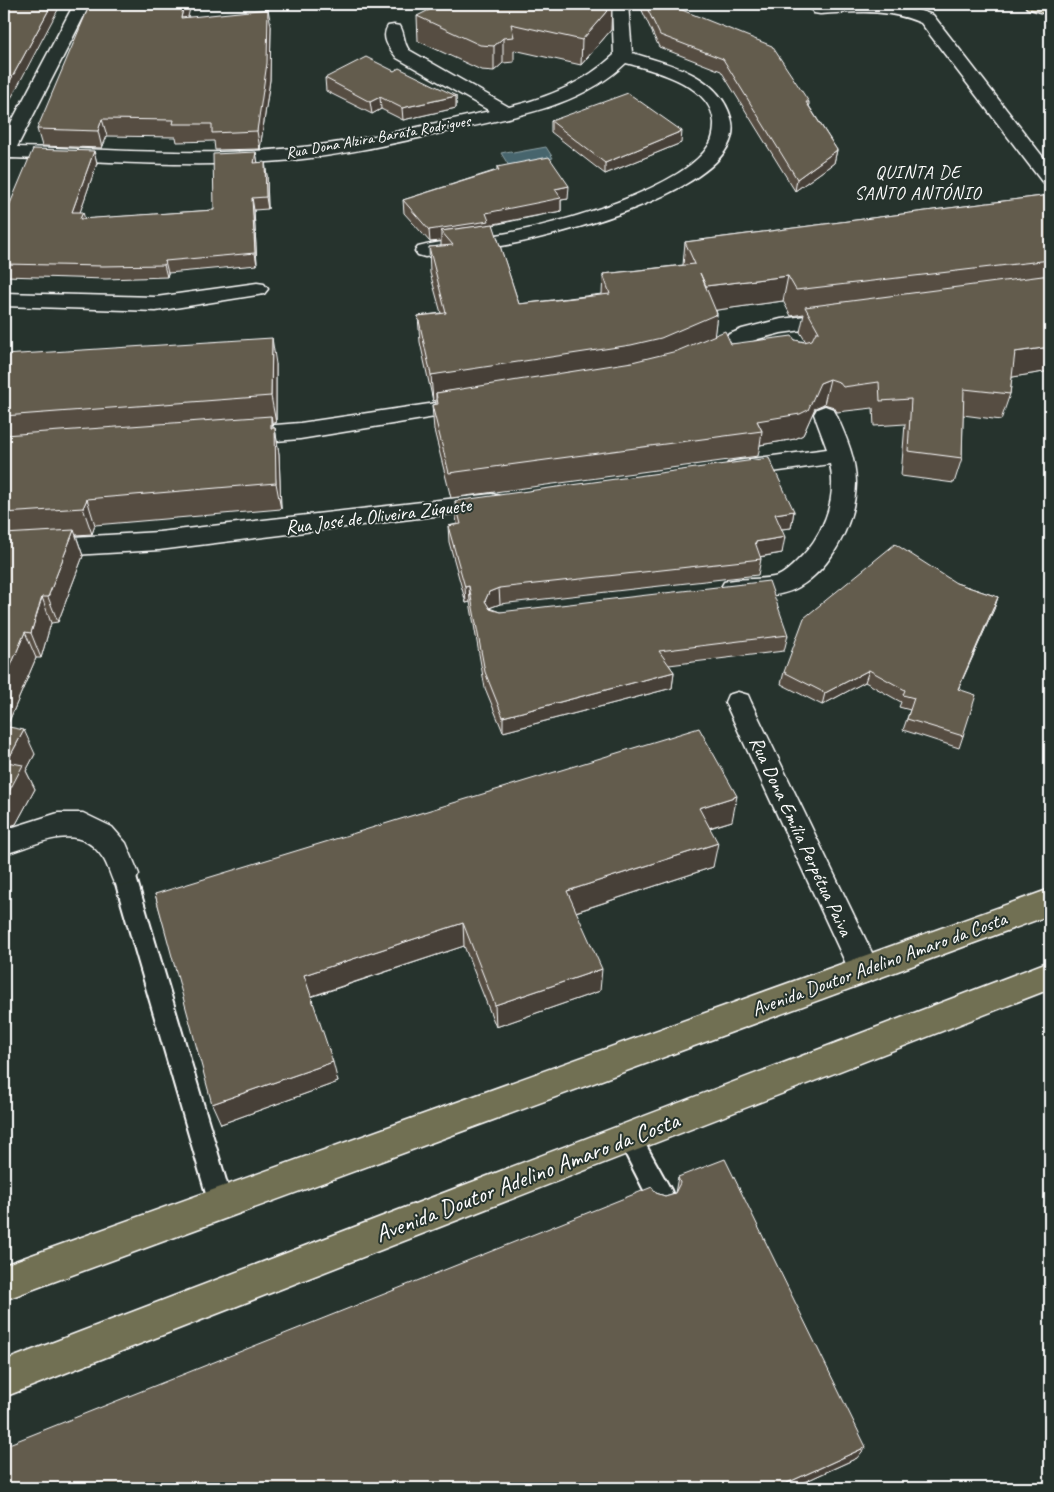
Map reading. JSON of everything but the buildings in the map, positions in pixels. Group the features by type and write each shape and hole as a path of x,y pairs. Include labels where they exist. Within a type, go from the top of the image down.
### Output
{"main road":[{"name":"Avenida Doutor Adelino Amaro da Costa","path":"4,1283 1050,902"},
{"name":"Avenida Doutor Adelino Amaro da Costa","path":"4,1379 1050,975"}],"street":[{"path":"4,153 82,4"},
{"path":"425,251 509,239 567,224 624,205 665,188 697,169 717,150 724,132 722,113 713,97 694,82 661,67 623,56 620,4"},
{"path":"820,9 884,5 903,8 927,19 1050,179"},
{"path":"394,30 395,44 403,54 507,112"},
{"name":"Rua Dona Alzira Barata Rodrigues","path":"4,153 270,156 381,140 507,112 550,100 595,82 623,56"},
{"path":"4,300 156,304 257,289"},
{"path":"674,366 750,334 785,334 858,316"},
{"path":"221,437 300,431 493,402"},
{"path":"715,592 784,584 800,574 817,557 831,535 840,511 844,484 840,455 826,414"},
{"path":"714,472 840,455"},
{"name":"Rua José de Oliveira Zúquete","path":"4,550 158,541 510,500"},
{"name":"Rua Dona Emília Perpétua Paiva","path":"738,702 864,969"},
{"path":"4,842 58,826 83,825 102,836 116,852 124,874"}],"lane":[{"path":"124,874 221,1204"},
{"path":"629,1138 662,1199"}],"water":[{"path":"546,147 553,158 509,166 501,153 511,151 513,153"}],"district":[{"name":"QUINTA DE SANTO ANTÓNIO","path":"918,182"}]}
